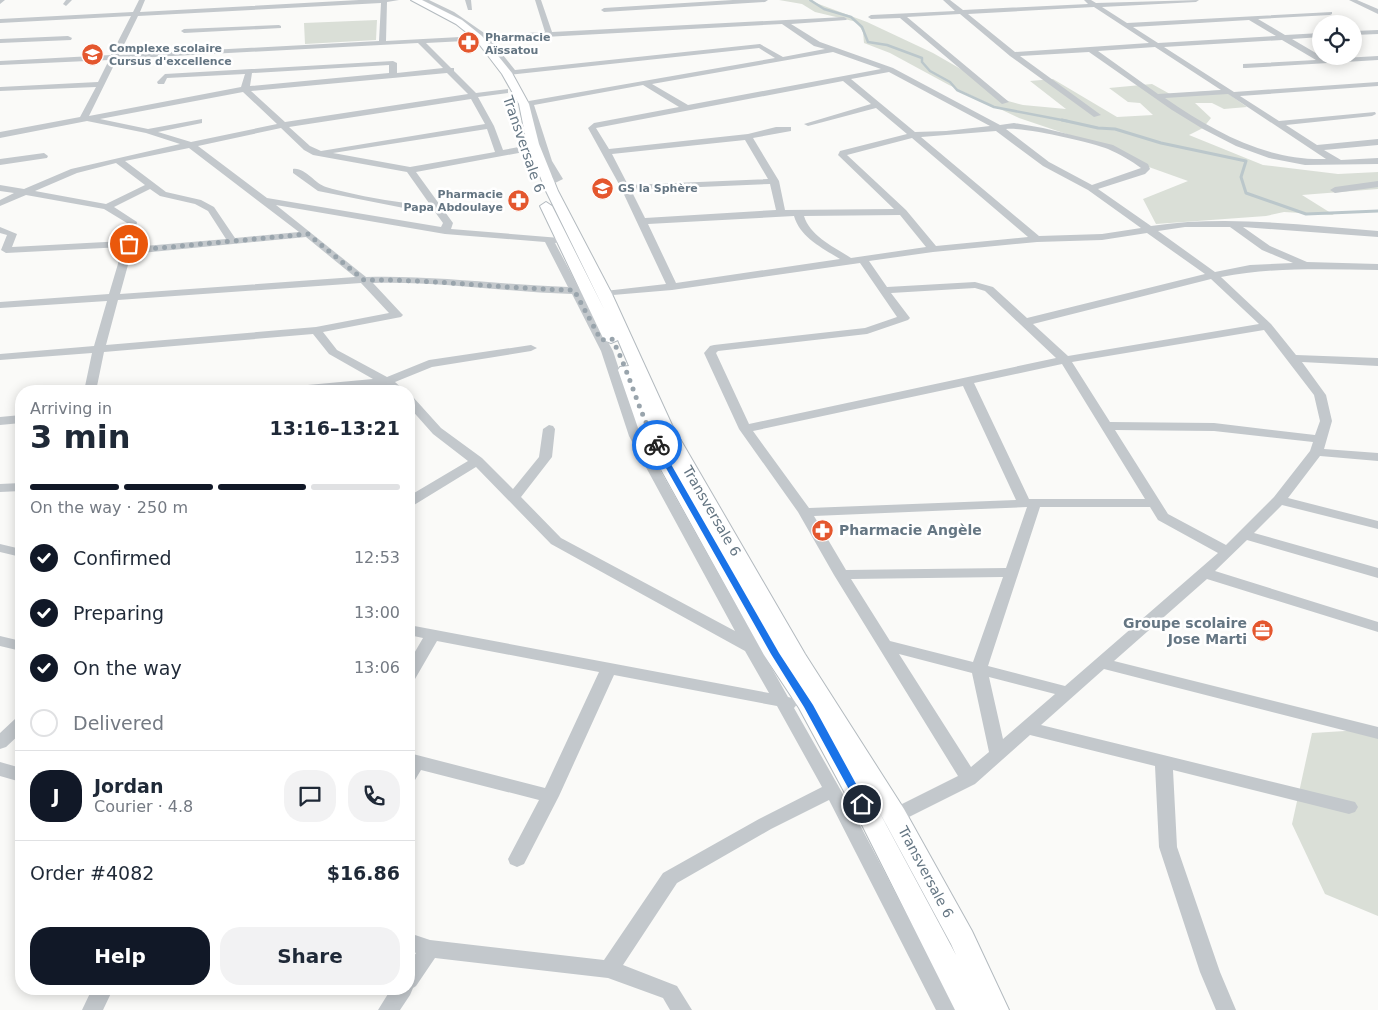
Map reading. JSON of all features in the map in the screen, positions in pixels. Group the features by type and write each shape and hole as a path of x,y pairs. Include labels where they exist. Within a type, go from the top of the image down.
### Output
{"main road":[{"name":"Transversale 6","path":"406,0 478,38"},
{"name":"Transversale 6","path":"416,0 452,15 478,38 527,103 539,192 555,240 590,292 663,425 796,657 895,816 962,940 996,1010"},
{"name":"Transversale 6","path":"509,78 633,408 647,428 680,504 808,705 927,924 970,1010"}],"street":[{"path":"84,118 142,0"},
{"path":"0,21 282,4 384,2 396,0"},
{"path":"424,0 452,15"},
{"path":"468,0 470,9"},
{"path":"538,0 549,34"},
{"path":"604,10 677,3 765,0"},
{"path":"946,0 1013,54 1097,115"},
{"path":"1087,0 1337,162 1341,164 1378,161"},
{"path":"871,17 1196,0"},
{"path":"1352,0 1378,12"},
{"path":"382,43 384,2"},
{"path":"277,38 282,4"},
{"path":"1125,25 1330,13"},
{"path":"902,16 1005,102"},
{"path":"1251,18 1312,54"},
{"path":"184,31 382,43 844,19"},
{"path":"785,23 817,44 890,70 997,128 1046,164 1091,188 1213,275 1267,326 1293,358 1320,395 1326,421 1316,452 1279,500 1228,552 969,779 895,816 871,820 846,816"},
{"path":"1362,33 1378,32"},
{"path":"1013,54 1312,35"},
{"path":"0,41 68,38"},
{"path":"0,63 114,57 277,38"},
{"path":"421,42 474,95 490,126 499,152"},
{"path":"1,202 74,171 118,160 284,125 474,95 509,78 760,46 782,59"},
{"path":"1090,49 1213,131 1247,148 1297,161 1322,164 1337,162"},
{"path":"527,103 646,84 834,50"},
{"path":"1362,59 1378,58"},
{"path":"1246,66 1312,62"},
{"path":"161,82 165,76 393,63 393,75"},
{"path":"0,135 245,89 450,70"},
{"path":"672,287 642,221 607,152 592,128 594,125 890,70"},
{"path":"245,89 249,72"},
{"path":"846,79 1037,239"},
{"path":"0,99 4,89 101,84"},
{"path":"646,84 687,108"},
{"path":"1158,96 1374,84 1378,90"},
{"path":"245,89 307,148 316,153 410,170 533,146"},
{"path":"808,124 877,105"},
{"path":"1279,123 1372,114"},
{"path":"0,357 316,330 397,315 364,280 308,234 191,145 148,131 84,118"},
{"path":"148,131 199,121"},
{"path":"316,153 490,126"},
{"path":"933,250 903,212 842,155 846,151 915,135 946,134 1014,126 1078,138 1110,147 1145,166 1146,169 1142,172 1091,188"},
{"path":"607,152 748,137 788,129"},
{"path":"748,137 774,181 781,214"},
{"path":"1315,148 1378,142"},
{"path":"0,162 44,156"},
{"path":"118,160 163,194 198,202 211,210 232,242"},
{"path":"410,170 448,224 445,231"},
{"path":"296,171 321,189 414,207 438,209"},
{"path":"625,188 774,181"},
{"path":"1335,190 1378,184"},
{"path":"107,207 151,185"},
{"path":"0,188 107,207 132,222 128,247 99,348 91,385"},
{"path":"264,201 445,231 555,240"},
{"path":"642,221 798,213 903,212"},
{"path":"798,213 802,226 820,242 856,260 883,290 904,318 867,331 714,348 710,353 745,429 805,512 841,575 969,779"},
{"path":"0,305 364,280 397,280 590,292 672,287 933,250 1037,239 1102,237 1185,224 1232,224 1378,234"},
{"path":"1232,224 1266,248 1306,265"},
{"path":"0,230 12,234 6,250 232,242 308,234"},
{"path":"1026,322 1213,275 1250,268 1306,265 1378,267"},
{"path":"883,290 975,284 989,289 1064,360 1163,517 1228,552"},
{"path":"745,429 1064,360 1267,326"},
{"path":"316,330 333,352 391,385"},
{"path":"346,385 386,381 429,364 531,348"},
{"path":"1293,358 1378,362"},
{"path":"968,382 1030,503 1013,572 979,668 983,693 998,753"},
{"path":"415,407 437,431 477,461 556,541 751,647 775,654"},
{"path":"0,421 15,420"},
{"path":"1106,426 1214,427 1320,439"},
{"path":"513,498 545,457 549,429"},
{"path":"1316,452 1378,457"},
{"path":"415,498 477,461"},
{"path":"0,488 15,487"},
{"path":"1279,500 1378,525"},
{"path":"805,512 1030,503 1154,503"},
{"path":"680,504 751,647 833,790 947,1010"},
{"path":"1244,535 1378,574"},
{"path":"0,548 15,552"},
{"path":"841,575 1013,572"},
{"path":"1204,572 1378,627"},
{"path":"415,631 783,702 808,705"},
{"path":"415,665 433,635"},
{"path":"0,642 15,645"},
{"path":"885,645 1068,692"},
{"path":"1101,663 1378,733"},
{"path":"516,859 550,796 608,668"},
{"path":"1027,728 1350,807"},
{"path":"0,743 15,729"},
{"path":"1164,762 1168,847 1210,972 1226,1010"},
{"path":"415,767 550,796"},
{"path":"0,769 15,773"},
{"path":"609,969 670,878 765,824 833,790"},
{"path":"904,926 927,924"},
{"path":"415,944 430,949 609,969 670,992 682,1010"},
{"path":"415,971 430,949"},
{"path":"92,1010 100,995"},
{"path":"388,1010 398,995"}],"shaded area":[{"path":"779,0 808,0 867,22 933,53 966,72 986,88 1008,101 1023,105 1066,109 1030,81 1053,79 1117,117 1153,115 1140,103 1128,102 1109,88 1152,84 1170,94 1223,90 1247,107 1224,109 1212,103 1195,103 1211,118 1203,128 1189,135 1263,165 1338,174 1378,172 1378,189 1302,195 1334,215 1284,212 1266,216 1156,224 1143,199 1188,181 1146,166 1111,149 1019,118 949,85 890,53 864,43 863,32 857,22 815,12 802,4"},
{"path":"377,20 376,40 305,44 304,23"},
{"path":"1378,729 1378,916 1325,894 1292,824 1312,733"}],"waterway":[{"path":"810,0 824,9 851,17 862,27 868,42 887,45 922,58 922,62 930,71 950,82 957,90 994,107 1063,120"},
{"path":"1063,120 1098,128 1115,129 1161,143 1246,161 1241,177 1246,193 1306,214 1378,211"}],"way so far":[{"path":"129,244 127,251 308,234 364,280 397,280 521,289 574,290 601,340 612,339 620,354 647,428 657,445"}],"place":[{"name":"Pharmacie Aïssatou","path":"469,43"},
{"name":"Complexe scolaire Cursus d'excellence","path":"93,54"},
{"name":"GS la Sphère","path":"602,188"},
{"name":"Pharmacie Papa Abdoulaye","path":"519,200"},
{"name":"Pharmacie Angèle","path":"823,530"},
{"name":"Groupe scolaire Jose Marti","path":"1263,631"}],"route":[{"path":"657,445 688,503 775,654 808,705 862,804"}]}
